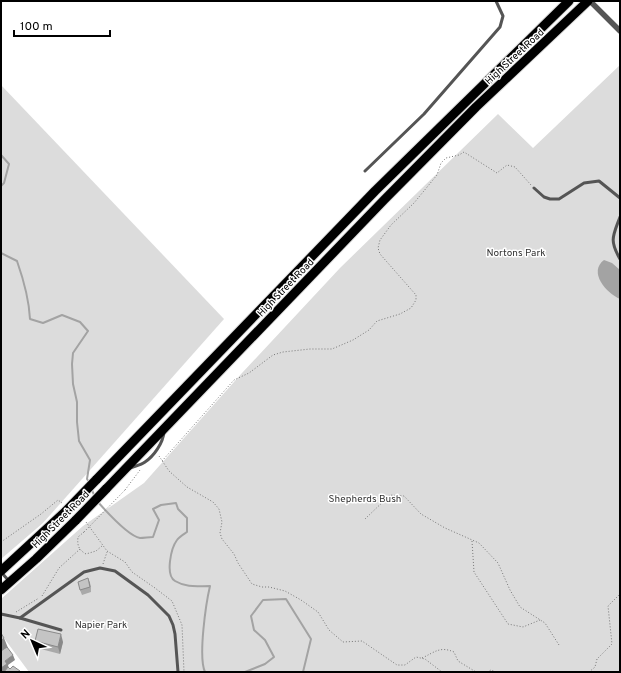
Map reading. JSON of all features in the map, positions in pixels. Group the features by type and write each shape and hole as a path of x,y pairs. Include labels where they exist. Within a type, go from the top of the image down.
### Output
{"main road":[{"name":"High Street Road","path":"1,572 65,508 96,480 375,192 569,1"},
{"name":"High Street Road","path":"1,590 76,520 384,200 476,107 589,1"},
{"path":"375,192 384,200"}],"street":[{"path":"589,1 620,31"}],"lane":[{"path":"365,171 424,114 500,28 503,16 496,1"},
{"path":"534,188 544,197 559,199 584,183 599,181 620,198"},
{"path":"620,217 613,234 613,243 620,259"},
{"path":"124,470 145,462 156,450 163,439 164,429"},
{"path":"20,618 84,572 102,568 115,571 148,595 169,616 175,634 178,672"},
{"path":"1,572 10,582"},
{"path":"1,614 61,630"}],"path":[{"path":"162,461 234,380 249,373 273,355 282,352 310,349 332,349 353,340 369,330 377,321 400,314 411,308 416,300 416,295 380,254 378,248 380,240 391,225 414,203 437,175 441,163 446,158 459,155 464,152 497,173 507,165 515,167 534,188"},
{"path":"156,450 169,471 187,487 213,502 219,509 222,522 220,533 222,539 234,554 238,563 252,584 285,591 301,600 318,612 329,630 343,642 362,641 397,665 405,665 416,657 422,658 432,663 442,672"},
{"path":"103,546 96,551 86,554 77,545 78,537 125,490 145,462"},
{"path":"365,519 390,495 404,496 421,514 446,528 479,542 498,563 510,590 520,607 545,623 559,645"},
{"path":"1,542 35,519 58,500 65,508"},
{"path":"472,540 474,572 508,624 523,627 541,620"},
{"path":"11,616 42,596 59,568 80,549"},
{"path":"102,568 107,551"},
{"path":"588,672 595,667 597,659 612,644 608,606 620,594"},
{"path":"422,658 442,648 454,652 458,661 476,672"},
{"path":"487,672 491,670 496,672"}],"green space":[{"name":"Shepherds Bush","path":"620,65 620,672 29,672 1,634 1,599 83,526 144,483 242,373 340,268 498,114 533,148"},
{"path":"1,85 224,319 43,523 1,559"}],"shaded area":[{"path":"604,260 612,263 620,270 620,299 609,292 598,276 598,270"}],"building":[{"path":"88,578 90,587 80,590 78,582"},
{"path":"38,629 61,634 58,647 35,641"},
{"path":"1,633 4,638 1,643"},
{"path":"7,647 13,655 5,661 7,664 1,668 1,651"},
{"path":"13,666 20,672 4,672 8,667 10,669"}],"waterway":[{"path":"1,155 9,164 4,183 1,186"},
{"path":"1,253 17,261 26,290 30,319 43,323 62,315 80,322 88,331 73,353 72,364 73,384 77,402 79,441 90,460 87,479 89,482"},
{"path":"91,488 95,497"},
{"path":"97,501 123,528 129,533 140,538 153,537 159,520 153,509 161,505 176,503 178,509 187,518 187,532 178,539 171,555 170,573 175,581 184,585 210,586 202,643 203,665 205,672"},
{"path":"245,672 265,664 274,657 265,640 254,630 251,616 263,600 286,599 311,639 303,672"}],"park label":[{"name":"Nortons Park","path":"516,252"},
{"name":"Napier Park","path":"101,624"}]}
